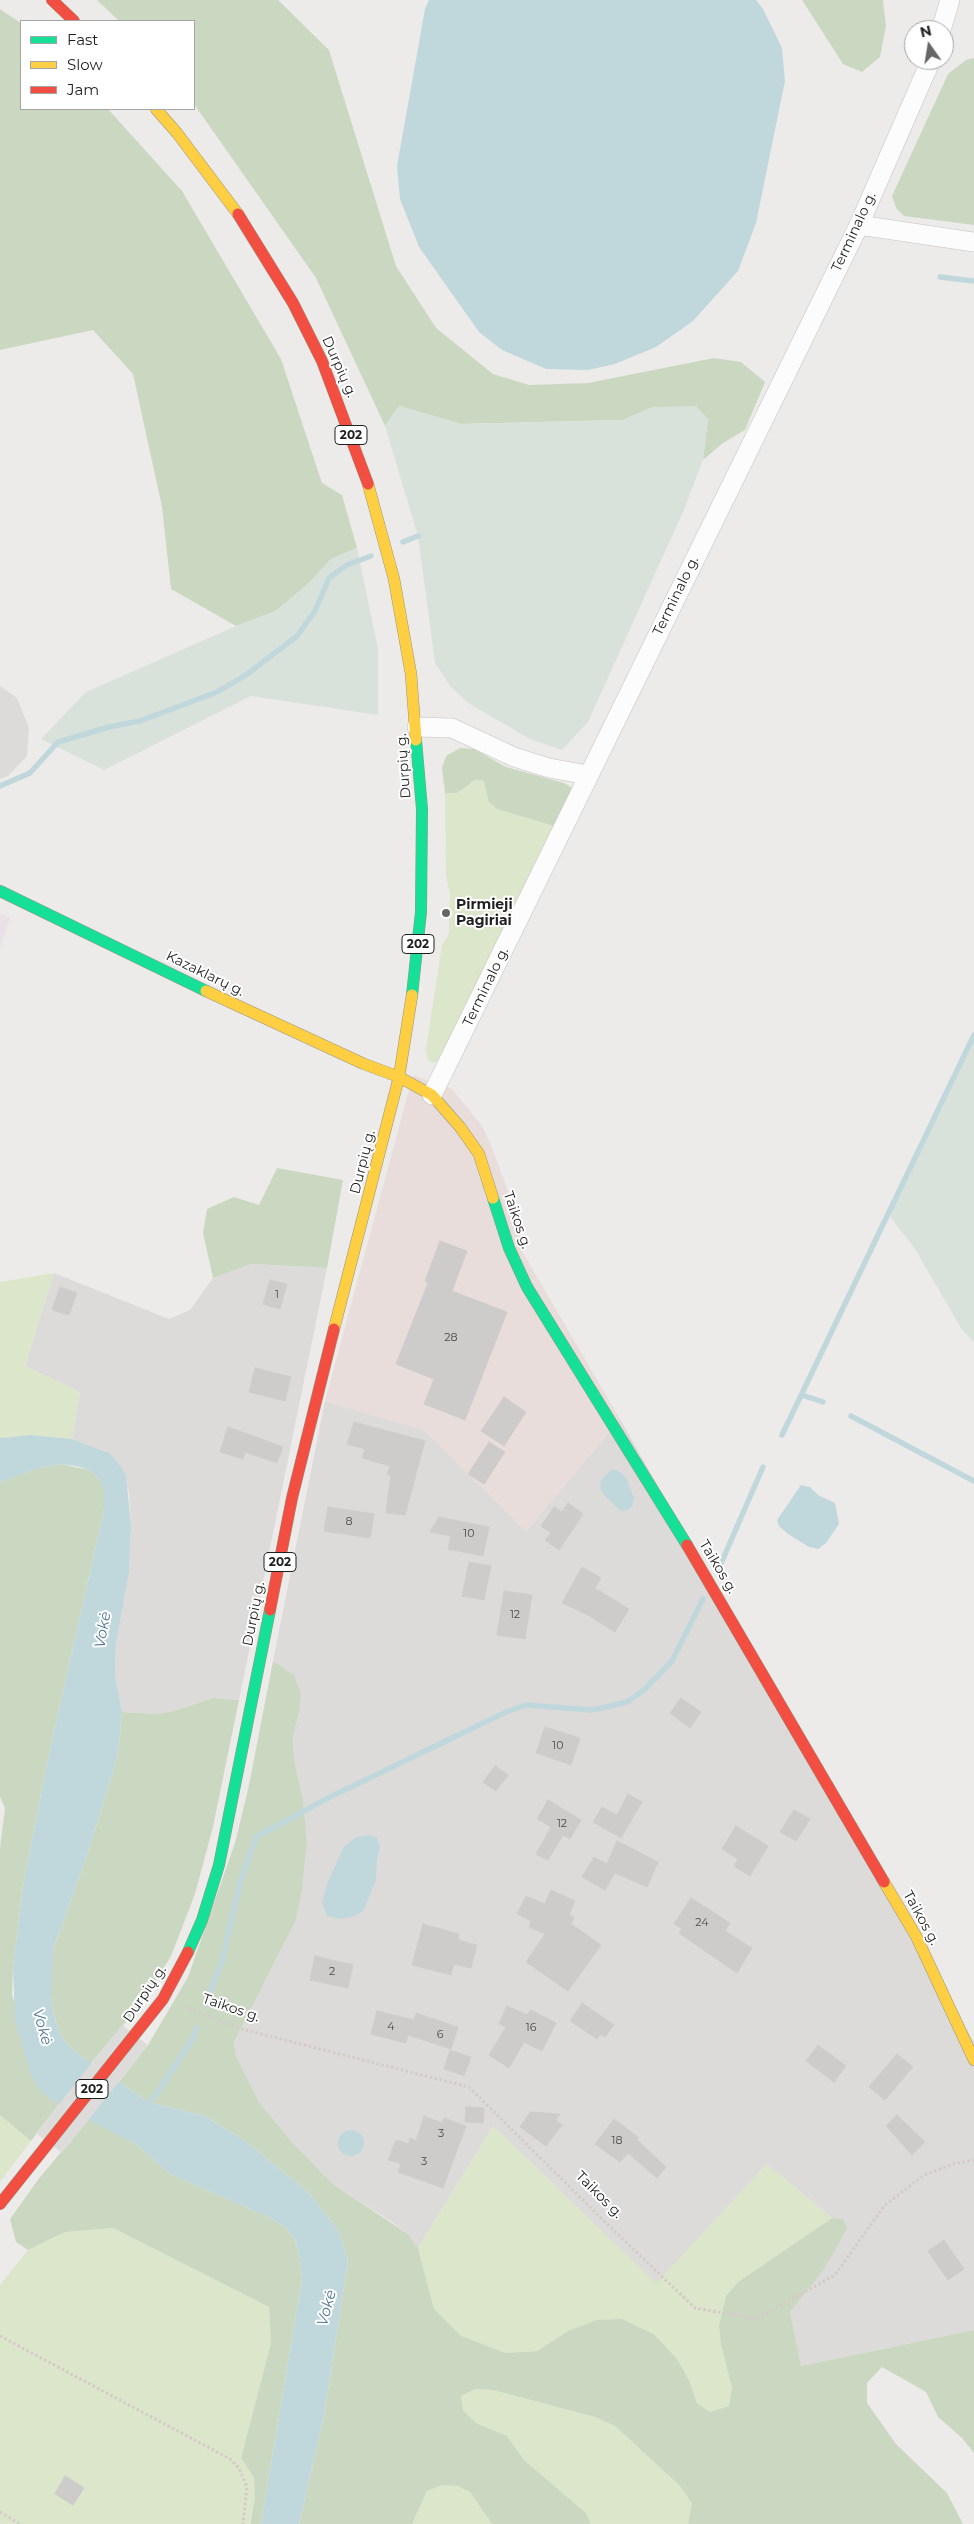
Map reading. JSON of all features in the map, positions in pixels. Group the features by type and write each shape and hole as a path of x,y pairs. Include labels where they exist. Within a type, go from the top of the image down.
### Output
{"main road":[{"path":"52,0 73,20"},
{"name":"Durpių g.","path":"0,2204 163,1999 182,1966 202,1920 219,1865 292,1498 399,1077 412,998 421,912 422,809 417,728 411,674 390,560 368,478 322,361 293,303 242,221 177,133 157,110"},
{"name":"Kazaklarų g.","path":"0,892 258,1016 364,1064 399,1077"},
{"path":"399,1077 432,1095"},
{"name":"Taikos g.","path":"432,1095 460,1127 478,1154 509,1248 527,1287 710,1582 916,1936 974,2060"}],"street":[{"path":"943,20 950,0"},
{"name":"Terminalo g.","path":"432,1095 859,225 926,70"},
{"path":"859,225 974,242"},
{"path":"417,728 452,728 514,757 549,768 588,775"}],"path":[{"name":"Taikos g.","path":"163,1999 238,2028 470,2087 606,2223 695,2308 757,2319 835,2275 884,2206 924,2175 953,2164 974,2160"},
{"path":"0,2336 230,2459 239,2468 247,2487 243,2524"},
{"path":"0,2512 20,2524"}],"shaded area":[{"path":"399,406 461,424 623,420 653,407 696,406 708,419 703,460 683,512 588,722 562,750 530,739 468,703 451,687 435,663 418,536 385,426"},
{"path":"357,548 378,649 378,715 251,696 104,770 41,739 86,692 236,626 276,611 309,583 331,559"},
{"path":"0,686 17,698 29,728 27,756 8,776 0,779"},
{"path":"0,913 10,918 0,948"},
{"path":"974,1035 974,1342 962,1330 915,1249 888,1214"},
{"path":"413,1075 452,1089 482,1126 491,1145 520,1224 523,1253 620,1419 526,1531 424,1430 325,1401"},
{"path":"251,1264 327,1268 239,1700 213,1698 174,1711 157,1714 122,1712 115,1675 116,1644 129,1573 131,1525 129,1491 109,1453 72,1439 80,1392 25,1366 54,1273 169,1319 190,1310 213,1278"},
{"path":"325,1401 424,1430 526,1531 620,1419 974,2042 974,2330 801,2366 790,2312 817,2279 843,2219 832,2218 767,2164 656,2284 493,2126 418,2248 408,2234 333,2184 291,2141 259,2102 236,2056 234,2042 296,1920 302,1891 307,1841 303,1798 294,1760 293,1737 299,1713 273,1661"}],"green space":[{"path":"97,0 278,0 329,50 396,266 436,328 493,374 529,385 588,383 714,358 741,362 765,382 745,430 723,443 703,460 708,419 653,407 623,420 461,424 399,406 385,426 316,278 195,105 195,20 118,20"},
{"path":"802,0 883,0 886,26 880,57 862,72 843,64"},
{"path":"0,9 20,22 20,110 109,110 182,191 281,359 322,483 342,495 357,548 331,559 309,583 276,611 236,626 171,589 162,507 133,374 93,330 0,350"},
{"path":"974,58 974,225 904,216 896,208 892,196 948,74 966,60"},
{"path":"460,748 474,749 506,767 564,783 572,788 572,797 558,827 497,809 489,802 484,781 475,780 457,793 445,793 442,768 446,756"},
{"path":"475,780 484,781 487,791 558,827 440,1060 433,1063 428,1060 426,1049 442,945 449,934 450,894 446,875 445,793 457,793"},
{"path":"277,1168 343,1180 327,1268 251,1264 213,1278 203,1233 207,1209 234,1197 259,1205"},
{"path":"54,1273 25,1366 80,1392 72,1439 31,1435 0,1438 0,1282"},
{"path":"60,1464 89,1470 98,1478 104,1490 104,1510 47,1763 23,1886 13,1967 12,1995 50,2099 60,2103 31,2141 0,2115 0,1848 5,1808 0,1797 0,1482 39,1468"},
{"path":"273,1661 294,1675 301,1694 299,1713 293,1737 294,1760 303,1798 307,1841 302,1891 296,1920 234,2042 236,2056 259,2102 291,2141 333,2184 408,2234 418,2248 434,2309 461,2336 506,2353 537,2351 568,2331 597,2320 622,2319 655,2335 677,2359 689,2380 697,2403 710,2412 729,2406 732,2388 721,2344 719,2326 726,2296 738,2282 832,2218 843,2219 847,2228 832,2256 817,2279 790,2312 801,2366 974,2330 974,2453 962,2438 938,2417 926,2392 882,2367 867,2383 867,2403 896,2444 947,2493 963,2524 688,2524 692,2503 679,2485 615,2426 595,2417 493,2390 475,2389 461,2396 463,2410 476,2423 507,2436 524,2460 586,2513 591,2524 492,2524 470,2492 458,2486 443,2485 427,2491 412,2524 299,2524 324,2416 348,2261 338,2230 309,2193 245,2141 205,2116 148,2102 119,2082 148,2045 188,1977 235,1843 249,1785"},
{"path":"213,1698 239,1700 213,1827 195,1894 171,1956 142,2003 91,2063 74,2051 62,2038 56,2022 51,1998 51,1974 54,1947 87,1856 118,1755 122,1712 157,1714 174,1711"},
{"path":"0,2115 31,2141 0,2182"},
{"path":"90,2118 137,2145 170,2174 264,2215 285,2227 294,2237 300,2259 302,2279 261,2524 250,2524 255,2498 254,2478 241,2458 271,2343 269,2307 113,2228 65,2232 28,2250 16,2242 10,2219 40,2177"},
{"path":"493,2126 656,2283 767,2164 832,2218 738,2282 726,2296 729,2370 732,2388 730,2406 710,2412 697,2403 689,2380 677,2359 655,2335 568,2331 537,2351 506,2353 461,2336 434,2309 418,2248"},
{"path":"113,2228 269,2307 271,2343 241,2458 254,2478 255,2498 249,2524 0,2524 0,2285 28,2250 65,2232"},
{"path":"474,2389 493,2390 595,2417 615,2426 679,2485 692,2503 688,2524 591,2524 586,2513 524,2460 507,2436 476,2423 463,2410 461,2396"},
{"path":"443,2485 458,2485 470,2492 492,2524 412,2524 427,2491"}],"water":[{"path":"429,0 756,0 763,9 782,48 785,81 756,223 738,271 693,321 656,347 615,364 588,370 546,369 502,350 479,332 419,247 400,199 397,166 425,9"},
{"name":"Vokė","path":"31,1435 72,1439 109,1453 126,1475 131,1525 129,1573 116,1644 115,1675 122,1712 118,1755 87,1856 54,1947 51,1998 56,2022 62,2038 74,2051 148,2102 205,2116 245,2141 309,2193 338,2230 348,2261 324,2416 299,2524 261,2524 302,2279 300,2259 294,2237 285,2227 264,2215 170,2174 137,2145 50,2099 32,2078 15,2022 13,1967 23,1886 47,1763 104,1510 104,1491 98,1478 89,1470 76,1466 60,1464 39,1468 0,1482 0,1438"},
{"path":"611,1470 617,1470 626,1478 634,1498 633,1505 628,1510 621,1511 604,1495 600,1488 601,1480"},
{"path":"801,1485 810,1487 818,1495 835,1503 839,1524 826,1543 818,1549 809,1547 788,1534 779,1526 777,1520"},
{"path":"370,1835 377,1838 380,1848 377,1859 376,1880 364,1910 355,1916 341,1919 327,1916 322,1903 327,1884 343,1848 356,1837"},
{"path":"351,2130 360,2134 364,2143 360,2152 351,2156 342,2152 338,2143 342,2134"}],"pier":[{"path":"122,2025 148,2045 62,2153 36,2133"}],"building":[{"path":"440,1241 467,1251 452,1291 507,1312 465,1420 424,1404 434,1379 396,1364 428,1283 425,1281"},
{"path":"270,1280 287,1284 280,1309 263,1304"},
{"path":"60,1287 77,1293 69,1315 52,1310"},
{"path":"255,1368 291,1377 285,1401 249,1392"},
{"path":"504,1397 526,1412 504,1446 481,1431"},
{"path":"354,1422 425,1441 405,1515 386,1513 391,1475 387,1474 390,1466 362,1458 365,1449 347,1444"},
{"path":"228,1427 283,1447 277,1463 245,1452 243,1459 220,1452"},
{"path":"489,1442 505,1452 484,1484 468,1474"},
{"path":"568,1503 583,1514 559,1550 545,1540 551,1533 541,1526 554,1507 562,1512"},
{"path":"328,1507 374,1514 370,1538 324,1531"},
{"path":"439,1517 489,1527 483,1556 448,1549 451,1536 430,1532"},
{"path":"469,1562 491,1566 484,1600 462,1596"},
{"path":"582,1567 601,1578 595,1588 629,1609 615,1632 586,1614 562,1603"},
{"path":"504,1591 532,1595 525,1639 497,1635"},
{"path":"681,1698 701,1712 690,1728 670,1713"},
{"path":"545,1727 580,1738 571,1765 536,1753"},
{"path":"495,1766 508,1775 496,1791 483,1782"},
{"path":"628,1794 642,1802 621,1838 593,1822 602,1807 617,1815"},
{"path":"548,1800 581,1820 570,1839 563,1835 548,1860 536,1854 551,1827 537,1819"},
{"path":"794,1810 810,1819 796,1841 780,1832"},
{"path":"736,1826 768,1846 750,1876 734,1866 738,1859 722,1849"},
{"path":"617,1841 658,1862 647,1887 615,1873 605,1890 582,1877 594,1857 607,1864"},
{"path":"551,1890 575,1901 569,1915 574,1917 571,1924 601,1945 568,1991 526,1962 545,1934 529,1927 531,1921 517,1914 526,1896 545,1904"},
{"path":"691,1898 730,1923 725,1931 752,1948 737,1973 679,1933 682,1929 674,1924"},
{"path":"423,1924 459,1934 458,1940 477,1945 471,1968 454,1964 451,1975 412,1965"},
{"path":"315,1956 353,1965 348,1988 310,1980"},
{"path":"582,2003 614,2025 605,2037 601,2034 597,2039 570,2021"},
{"path":"507,2006 527,2015 531,2010 556,2023 542,2051 524,2042 509,2068 489,2055 506,2027 499,2024"},
{"path":"377,2011 414,2020 416,2013 458,2027 451,2049 408,2035 406,2043 371,2034"},
{"path":"818,2045 846,2066 834,2082 806,2061"},
{"path":"450,2050 471,2057 464,2076 444,2069"},
{"path":"897,2054 913,2067 885,2100 869,2087"},
{"path":"466,2107 484,2108 483,2123 465,2122"},
{"path":"530,2112 560,2114 556,2120 562,2125 546,2146 520,2127"},
{"path":"897,2115 925,2142 912,2155 886,2126"},
{"path":"424,2116 442,2123 444,2118 466,2126 443,2188 398,2172 401,2164 388,2160 396,2140 408,2144 410,2138 416,2141"},
{"path":"614,2119 639,2138 637,2140 666,2167 657,2178 628,2153 620,2162 595,2144"},
{"path":"944,2240 964,2269 948,2280 928,2251"},
{"path":"65,2476 84,2488 73,2505 55,2494"}],"waterway":[{"path":"940,277 974,281"},
{"path":"403,542 418,536"},
{"path":"0,786 30,773 58,742 109,727 140,721 217,692 246,675 297,636 315,611 329,578 347,565 371,556"},
{"path":"782,1435 974,1035"},
{"path":"802,1395 823,1402"},
{"path":"851,1416 974,1481"},
{"path":"719,1568 763,1467"},
{"path":"205,2004 222,1962 240,1882 256,1837 330,1797 506,1712 526,1705 593,1710 627,1702 644,1690 672,1661 703,1599"},
{"path":"145,2107 158,2092 193,2038 197,2028"}],"traffic: fast":[{"path":"412,995 421,912 422,809 416,740"},
{"path":"0,891 206,991"},
{"path":"493,1198 509,1248 527,1287 687,1545"},
{"path":"188,1952 202,1920 219,1865 270,1610"}],"traffic: slow":[{"path":"157,110 177,133 238,214"},
{"path":"368,484 394,579 411,674 416,740"},
{"path":"206,991 364,1064 399,1077 432,1095 460,1127 479,1154 493,1198"},
{"path":"334,1329 399,1077 412,995"},
{"path":"884,1882 916,1936 974,2060"}],"traffic: jam":[{"path":"52,0 73,20"},
{"path":"238,214 293,303 322,361 368,484"},
{"path":"270,1610 292,1498 334,1329"},
{"path":"687,1545 884,1882"},
{"path":"0,2204 163,1999 188,1952"}],"place":[{"name":"Pirmieji Pagiriai","path":"446,913"}]}
